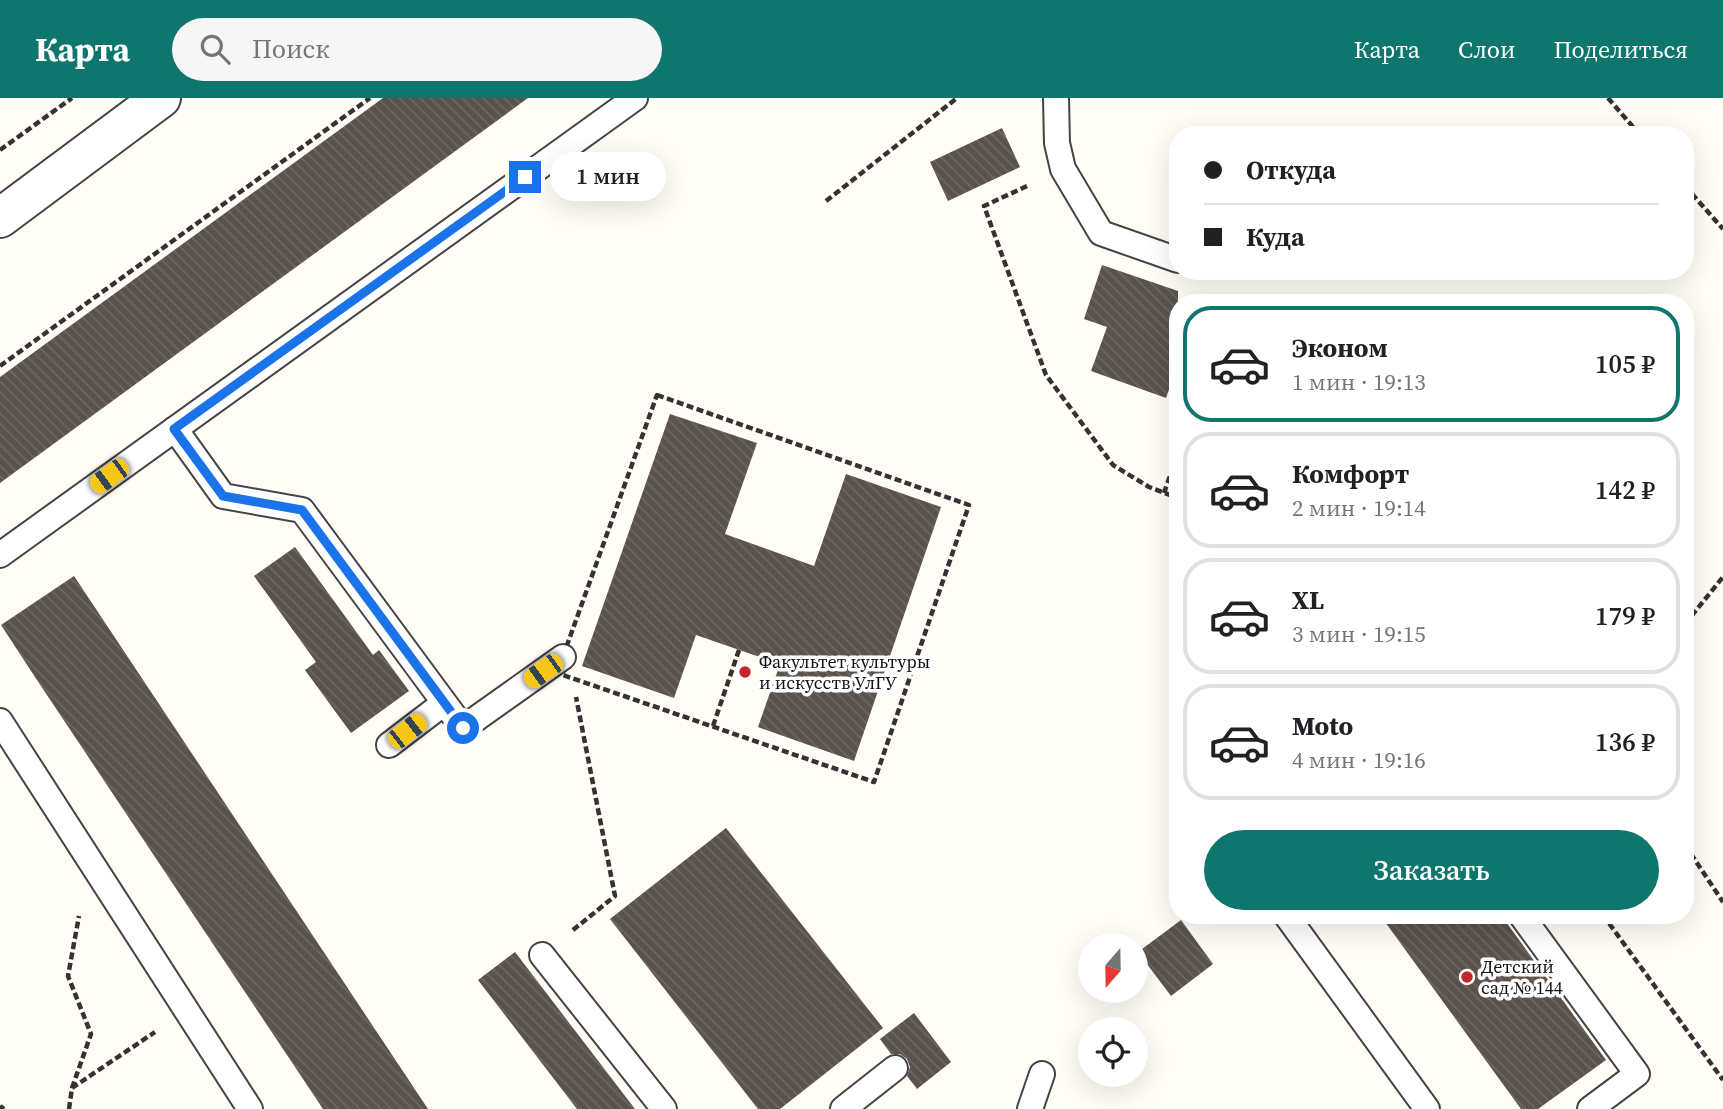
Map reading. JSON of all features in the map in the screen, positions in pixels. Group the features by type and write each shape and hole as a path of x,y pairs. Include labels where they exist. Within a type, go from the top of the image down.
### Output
{"street":[{"path":"0,218 161,98"}],"lane":[{"path":"0,555 635,98"},
{"path":"1056,98 1057,143 1063,169 1101,233 1169,257"},
{"path":"174,429 223,496 302,510 463,728 567,667"},
{"path":"389,745 444,703"},
{"path":"0,722 250,1109"},
{"path":"1293,924 1427,1109"},
{"path":"1528,924 1637,1074 1590,1109"},
{"path":"542,955 664,1109"},
{"path":"843,1109 895,1068"},
{"path":"1030,1109 1042,1074"}],"path":[{"path":"0,150 72,98"},
{"path":"0,366 370,98"},
{"path":"826,201 957,98"},
{"path":"1608,98 1632,126"},
{"path":"1063,169 984,206 1046,375 1113,465 1169,495"},
{"path":"1694,196 1723,229"},
{"path":"542,955 615,896 567,667 657,395 969,505 874,782 713,726 567,667"},
{"path":"1164,493 1169,479"},
{"path":"1694,613 1723,577"},
{"path":"713,726 739,650"},
{"path":"1694,858 1723,902"},
{"path":"69,1109 72,1088 92,1034 68,976 88,860"},
{"path":"1610,924 1723,1080"},
{"path":"72,1088 185,1012"}],"building":[{"path":"383,98 528,98 0,483 0,377"},
{"path":"1002,128 1020,167 948,201 930,162"},
{"path":"1102,265 1178,291 1178,294 1169,294 1169,390 1166,398 1091,371 1107,327 1084,319"},
{"path":"670,414 757,443 725,534 814,566 846,474 941,507 854,761 758,727 780,664 696,635 674,698 582,666"},
{"path":"295,547 373,655 379,650 409,691 351,733 305,670 316,662 254,576"},
{"path":"74,576 428,1109 323,1109 37,680 1,625"},
{"path":"726,828 883,1028 780,1109 758,1109 610,919"},
{"path":"1176,924 1184,924 1213,964 1171,996 1148,965 1148,945"},
{"path":"1387,924 1508,924 1606,1060 1538,1109 1521,1109"},
{"path":"515,952 635,1109 577,1109 478,980"},
{"path":"914,1013 951,1062 917,1089 907,1076 910,1067 907,1059 900,1054 891,1054 880,1039"}],"place":[{"name":"Факультет культуры и искусств УлГУ","path":"745,672"},
{"name":"Детский сад № 144","path":"1467,977"}],"route":[{"path":"463,728 302,510 223,496 174,429 525,177"}]}
